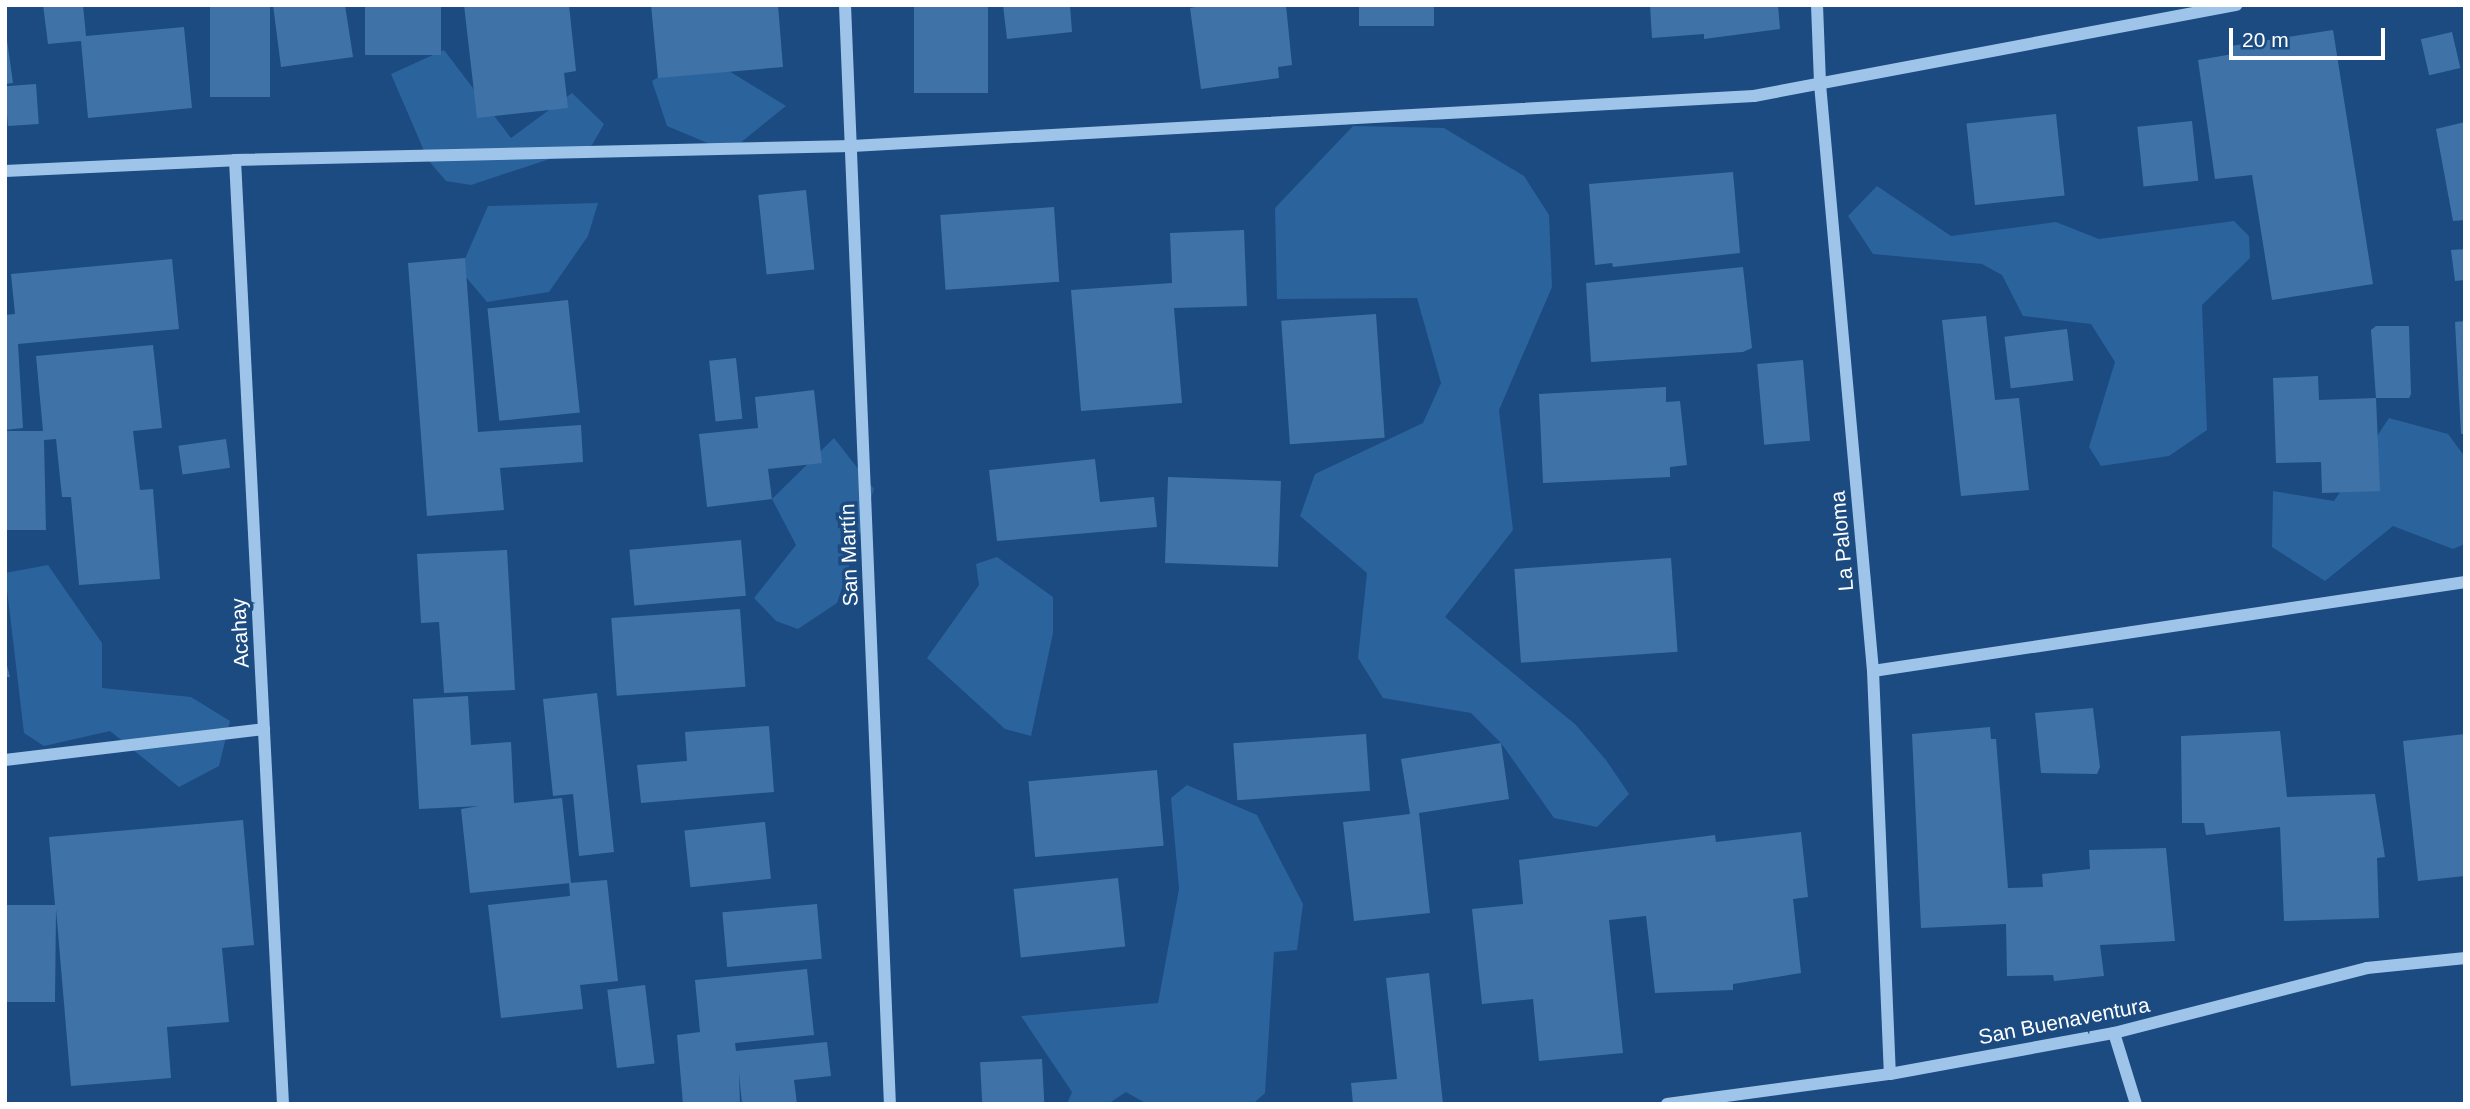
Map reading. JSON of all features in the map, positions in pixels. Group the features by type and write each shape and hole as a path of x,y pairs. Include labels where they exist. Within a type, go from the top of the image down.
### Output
{"street":[{"name":"San Martín","path":"845,5 890,1104"},
{"name":"La Paloma","path":"1817,5 1820,84 1873,671 1890,1074"},
{"path":"5,171 235,160 852,146 1754,96 2238,5"},
{"name":"Acahay","path":"235,160 284,1104"},
{"path":"1873,671 2465,582"},
{"path":"5,760 264,729"},
{"name":"San Buenaventura","path":"1667,1104 1890,1074 2114,1033 2367,968 2465,958"},
{"path":"2114,1033 2136,1104"}],"shaded area":[{"path":"444,50 511,138 572,93 604,124 592,145 471,185 446,181 428,160 391,74"},
{"path":"689,58 724,68 786,106 729,152 667,126 652,81"},
{"path":"1353,126 1444,128 1524,176 1549,215 1552,287 1499,410 1513,530 1445,617 1576,725 1606,760 1629,794 1597,827 1554,818 1501,743 1471,713 1383,698 1358,658 1367,573 1300,516 1315,474 1423,423 1441,383 1417,298 1277,299 1275,208"},
{"path":"1877,186 1951,236 2056,222 2099,239 2234,221 2249,236 2250,258 2202,305 2207,430 2169,456 2101,466 2089,447 2115,362 2091,324 2023,316 2002,275 1982,264 1873,254 1848,216"},
{"path":"598,203 588,236 549,292 487,302 460,270 488,206"},
{"path":"2389,418 2448,434 2465,457 2465,544 2453,549 2393,526 2325,581 2272,547 2273,491 2334,501"},
{"path":"834,438 874,489 837,603 798,629 776,621 754,598 796,545 772,499"},
{"path":"997,557 1053,597 1053,633 1031,736 1005,729 927,658 979,585 976,564"},
{"path":"48,565 102,643 102,688 191,697 230,721 219,766 179,787 110,731 44,746 24,733 5,573"},
{"path":"1187,785 1257,815 1303,904 1297,950 1274,952 1265,1093 1253,1104 1147,1104 1126,1092 1108,1104 1067,1104 1072,1092 1021,1016 1158,1003 1179,889 1171,798"}],"building":[{"path":"43,5 83,5 86,36 184,27 192,108 88,118 81,41 48,44"},
{"path":"210,5 270,5 270,97 210,97"},
{"path":"273,5 345,5 353,57 281,67"},
{"path":"365,5 441,5 441,55 365,55"},
{"path":"464,5 569,5 576,71 564,73 568,108 477,118"},
{"path":"651,5 778,5 783,67 658,78"},
{"path":"914,5 988,5 988,93 914,93"},
{"path":"1003,5 1070,5 1072,32 1007,39"},
{"path":"1207,5 1286,5 1292,65 1278,67 1279,78 1201,89 1190,8"},
{"path":"1359,5 1434,5 1434,26 1359,26"},
{"path":"1650,5 1778,5 1780,29 1704,39 1704,34 1652,38"},
{"path":"5,26 13,83 5,84"},
{"path":"2333,30 2373,284 2272,300 2252,175 2215,179 2198,60 2233,54 2231,46"},
{"path":"2452,32 2460,68 2429,75 2421,39"},
{"path":"36,84 39,124 8,126 5,86"},
{"path":"2056,114 2065,196 1975,205 1966,123"},
{"path":"2192,121 2198,181 2144,186 2137,127"},
{"path":"2465,122 2465,220 2453,221 2436,129"},
{"path":"1733,172 1740,253 1613,267 1612,263 1595,265 1589,184"},
{"path":"806,190 814,270 767,275 758,195"},
{"path":"1054,207 1059,282 946,290 940,215"},
{"path":"1244,230 1247,306 1174,308 1182,403 1081,411 1071,290 1172,283 1170,233"},
{"path":"2465,249 2465,280 2455,281 2451,250"},
{"path":"465,258 478,432 581,425 583,462 500,468 504,510 427,516 408,263"},
{"path":"172,259 179,329 18,344 23,428 5,430 5,315 15,314 11,274"},
{"path":"1743,267 1752,348 1743,352 1591,362 1586,283"},
{"path":"568,300 580,412 499,421 487,308"},
{"path":"1376,314 1385,438 1290,444 1281,321"},
{"path":"1986,316 1995,400 2019,398 2029,490 1961,496 1942,320"},
{"path":"2465,321 2465,434 2461,434 2455,322"},
{"path":"2376,326 2409,326 2409,398 2376,398 2371,330"},
{"path":"2067,329 2073,381 2011,388 2004,337"},
{"path":"153,345 162,428 133,431 140,490 153,489 160,579 79,585 71,497 62,497 56,439 44,440 46,530 5,530 5,431 43,431 36,356"},
{"path":"736,358 742,419 716,421 709,361"},
{"path":"1803,360 1810,441 1764,445 1757,364"},
{"path":"2318,376 2319,400 2376,398 2380,491 2322,493 2321,462 2276,463 2273,378"},
{"path":"1666,387 1666,402 1680,401 1687,465 1670,467 1670,477 1543,483 1539,394"},
{"path":"814,390 822,463 768,469 772,499 707,507 699,434 758,428 755,397"},
{"path":"226,439 230,468 183,474 178,446"},
{"path":"1095,459 1100,502 1154,497 1157,527 997,541 989,470"},
{"path":"1168,477 1281,481 1278,567 1165,563"},
{"path":"741,540 746,596 634,606 629,550"},
{"path":"507,550 515,690 444,693 439,622 421,623 417,554"},
{"path":"1671,558 1678,652 1521,663 1514,569"},
{"path":"740,609 745,687 617,696 611,618"},
{"path":"5,658 10,677 5,677"},
{"path":"597,693 614,852 579,856 573,794 553,796 543,699"},
{"path":"468,696 471,745 511,742 514,803 562,798 571,883 470,893 461,809 479,806 419,809 413,699"},
{"path":"2093,708 2100,767 2097,774 2041,773 2035,713"},
{"path":"769,726 774,792 641,803 637,765 687,761 685,732"},
{"path":"1990,727 1991,739 1996,739 2008,888 2043,887 2042,874 2090,869 2089,850 2166,848 2175,941 2100,945 2104,976 2054,981 2053,975 2007,976 2006,924 1921,928 1912,734"},
{"path":"2280,731 2287,797 2375,794 2385,857 2377,858 2379,918 2284,921 2280,827 2206,835 2204,823 2182,823 2181,736"},
{"path":"1366,734 1370,791 1237,800 1233,743"},
{"path":"2465,734 2465,876 2418,881 2403,741"},
{"path":"1501,743 1509,799 1419,813 1430,913 1354,921 1343,822 1410,814 1401,759"},
{"path":"1157,770 1164,846 1035,857 1028,781"},
{"path":"243,820 254,945 222,948 229,1022 167,1027 171,1078 71,1086 56,909 55,1002 5,1002 5,905 55,905 49,837"},
{"path":"765,822 771,879 690,887 684,830"},
{"path":"1801,832 1808,897 1793,899 1801,973 1733,984 1733,990 1655,993 1646,916 1609,920 1623,1053 1539,1061 1533,999 1482,1004 1472,909 1523,904 1519,860 1715,835 1716,842"},
{"path":"1118,878 1125,947 1021,958 1014,889"},
{"path":"607,880 618,981 580,985 583,1009 501,1018 488,905 570,896 569,883"},
{"path":"817,904 822,959 727,967 722,912"},
{"path":"807,969 814,1035 735,1043 736,1051 827,1042 831,1076 794,1080 797,1104 742,1104 739,1073 740,1104 683,1104 677,1035 700,1032 695,980"},
{"path":"1429,973 1443,1104 1353,1104 1351,1083 1397,1079 1386,978"},
{"path":"645,985 655,1063 617,1068 607,990"},
{"path":"1042,1059 1044,1104 982,1104 980,1062"}]}
